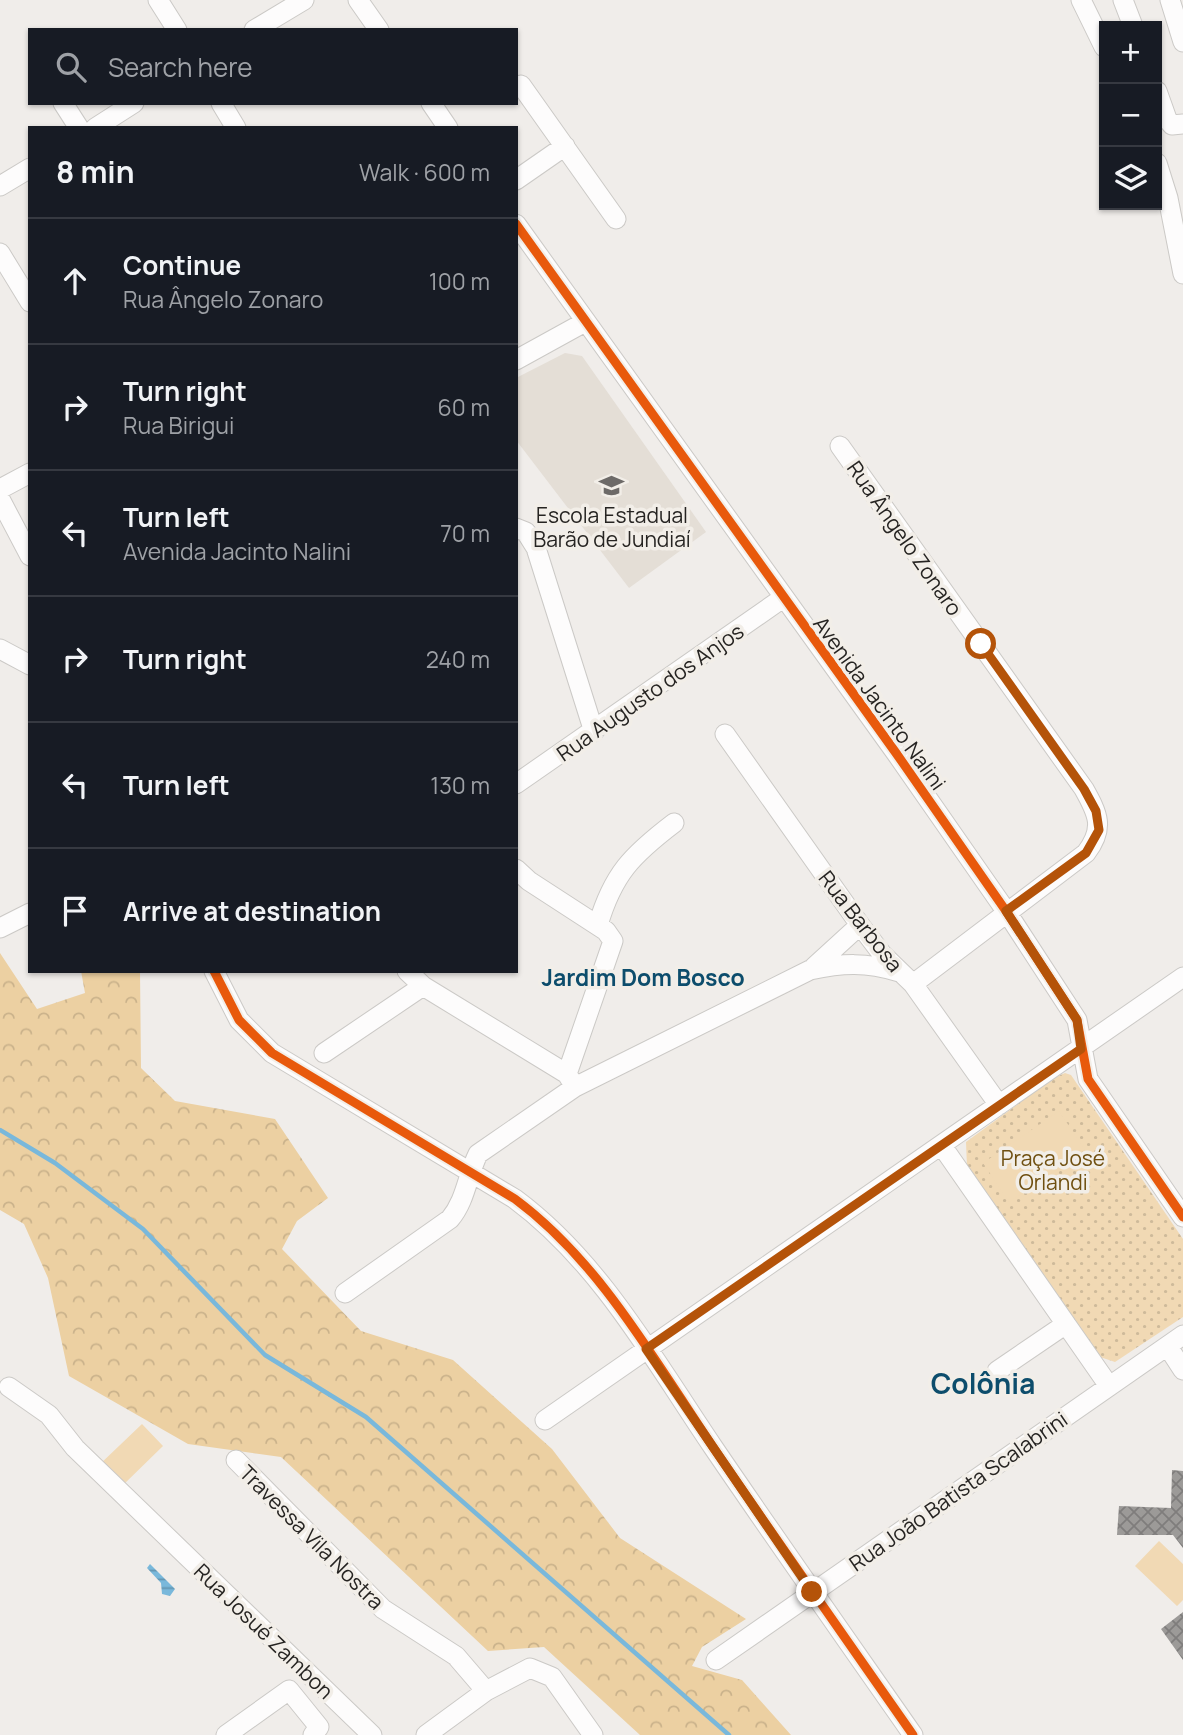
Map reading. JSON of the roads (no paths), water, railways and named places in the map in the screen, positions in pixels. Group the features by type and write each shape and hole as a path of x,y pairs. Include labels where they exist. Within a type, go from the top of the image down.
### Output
{"street":[{"path":"158,0 176,28"},
{"path":"257,28 304,0"},
{"path":"359,0 378,28"},
{"path":"1081,0 1099,37"},
{"path":"1123,0 1131,21"},
{"path":"1170,0 1183,42"},
{"path":"521,85 616,219"},
{"path":"64,105 78,126"},
{"path":"98,126 131,105"},
{"path":"222,105 235,126"},
{"path":"432,105 447,126"},
{"path":"1162,105 1172,125 1183,124"},
{"path":"518,179 565,146"},
{"path":"0,186 28,169"},
{"path":"1162,179 1183,274"},
{"name":"Avenida Jacinto Nalini","path":"518,227 896,753 1006,911 1077,1020 1088,1079 1183,1217"},
{"path":"0,253 28,299"},
{"path":"518,359 585,322"},
{"name":"Rua Ângelo Zonaro","path":"840,446 1084,789 1100,821 1096,841 1072,865 1006,911"},
{"path":"0,489 28,474"},
{"path":"0,499 28,552"},
{"path":"518,528 526,532 536,548 594,732"},
{"name":"Rua Augusto dos Anjos","path":"518,783 783,598"},
{"path":"0,649 28,664"},
{"name":"Rua Barbosa","path":"725,734 860,925 906,978 999,1105"},
{"path":"598,925 607,893 623,868 642,848 674,823"},
{"path":"518,870 563,904 598,925 613,940 571,1081"},
{"path":"345,1293 450,1219 462,1203 469,1171 478,1154 571,1081 810,970 853,962 870,963 906,978 1006,911"},
{"path":"0,928 28,914"},
{"path":"810,970 860,925"},
{"path":"215,973 239,1020 272,1053 515,1199 557,1232 598,1281 913,1735"},
{"path":"409,973 423,986 571,1081"},
{"path":"545,1419 1183,977"},
{"path":"324,1053 423,986"},
{"path":"942,1146 1109,1386"},
{"path":"997,1371 1066,1324"},
{"path":"1175,1341 1183,1370"},
{"name":"Rua João Batista Scalabrini","path":"716,1660 1175,1341"},
{"name":"Rua Josué Zambon","path":"9,1387 49,1415 75,1448 372,1735"},
{"name":"Travessa Vila Nostra","path":"236,1460 383,1609 456,1656 486,1691"},
{"path":"426,1735 486,1691 518,1672 537,1669 552,1677 593,1735"},
{"path":"226,1735 289,1690 319,1727 313,1735"}],"water":[{"path":"150,1564 175,1589 170,1596 162,1594 161,1583 147,1568"}],"waterway":[{"path":"0,1130 55,1163 143,1229 265,1355 366,1417 729,1735"}],"place":[{"name":"Escola Estadual Barão de Jundiaí","path":"612,486"}],"district":[{"name":"Jardim Dom Bosco","path":"643,977"},
{"name":"Colônia","path":"983,1383"}],"park label":[{"name":"Praça José Orlandi","path":"1053,1170"}]}
